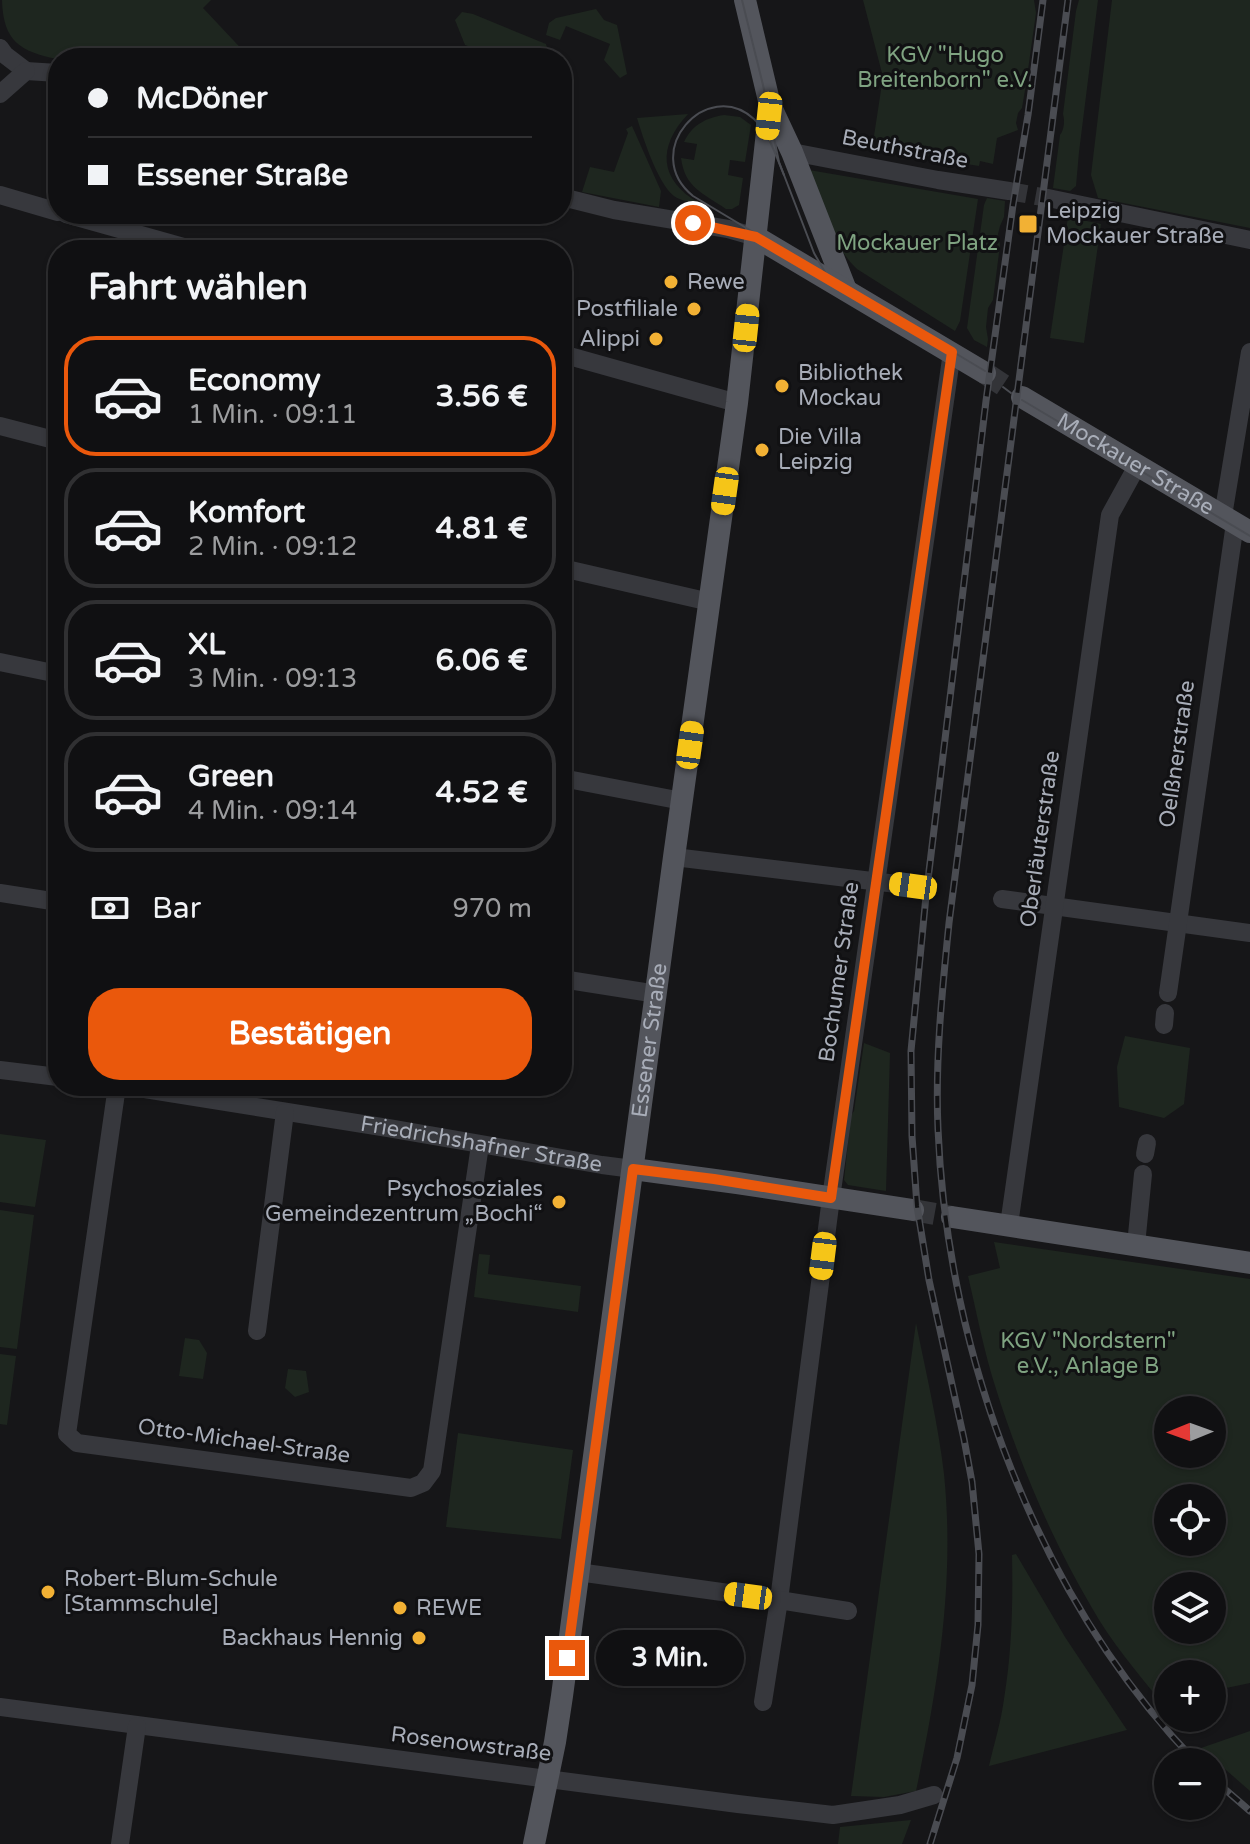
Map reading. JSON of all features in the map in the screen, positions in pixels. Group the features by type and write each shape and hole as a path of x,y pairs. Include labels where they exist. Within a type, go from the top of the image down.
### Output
{"main road":[{"path":"745,0 770,105 792,152 844,286"},
{"name":"Essener Straße","path":"534,1844 555,1742 657,994 737,403 770,105"},
{"name":"Mockauer Straße","path":"756,237 844,286 1236,524"},
{"name":"Friedrichshafner Straße","path":"633,1169 913,1210"},
{"path":"952,1217 1250,1263"}],"street":[{"path":"0,48 26,71 48,72"},
{"path":"0,94 26,71"},
{"name":"Beuthstraße","path":"792,152 1009,191"},
{"path":"0,195 48,209"},
{"path":"1048,198 1250,240"},
{"name":"Mockauer Straße","path":"572,200 756,237"},
{"path":"102,224 158,240"},
{"name":"Bochumer Straße","path":"763,1702 831,1198 952,352"},
{"name":"Oelßnerstraße","path":"1168,993 1236,524 1250,352"},
{"path":"572,357 737,403"},
{"path":"0,426 48,438"},
{"name":"Oberläuterstraße","path":"1009,1225 1110,515 1137,466"},
{"path":"572,570 710,602"},
{"path":"0,662 48,672"},
{"path":"572,780 682,801"},
{"path":"674,857 913,886"},
{"path":"0,893 48,900"},
{"path":"1002,899 1250,933"},
{"path":"572,981 657,994"},
{"path":"0,1070 48,1076"},
{"name":"Otto-Michael-Straße","path":"116,1096 67,1434 77,1443 411,1488 423,1483 432,1471 480,1145"},
{"name":"Friedrichshafner Straße","path":"187,1096 633,1169"},
{"path":"257,1331 285,1112"},
{"path":"1136,1245 1143,1174"},
{"path":"578,1572 848,1611"},
{"name":"Rosenowstraße","path":"0,1707 833,1815 900,1805 934,1795"},
{"path":"120,1844 137,1726"}],"green space":[{"path":"2,0 211,0 203,8 241,48 48,48 48,57 33,53 16,42 10,35"},
{"name":"KGV \"Hugo Breitenborn\" e.V.","path":"863,0 1034,0 1036,13 1022,108 1016,123 1018,130 997,138 993,164 980,161 979,166 872,149 883,77"},
{"path":"1079,0 1098,0 1076,186 1070,191 1053,188"},
{"path":"1112,0 1250,0 1250,228 1098,198 1091,175"},
{"path":"596,9 604,20 617,25 627,74 620,78 604,60 610,44 566,26 560,40 546,35 549,23 556,18"},
{"path":"462,12 473,14 546,44 547,48 474,48 465,45 455,20"},
{"path":"688,114 671,139 667,162 676,184 699,203 674,196 662,182 637,118"},
{"path":"724,115 740,117 751,125 745,162 730,160 728,175 743,178 739,205 732,209 726,209 696,189 686,176 681,158 694,160 697,144 684,142 696,126"},
{"path":"632,126 661,191 659,207 582,192 590,167 614,172 628,133 626,129"},
{"name":"Mockauer Platz","path":"809,170 978,199 960,321 955,331 857,269 828,223"},
{"path":"987,198 1005,201 998,234 1000,245 993,300 988,308 987,347 974,340 967,328"},
{"path":"1068,217 1101,224 1084,343 1050,338"},
{"path":"1125,1036 1190,1048 1184,1104 1164,1118 1119,1107 1117,1067"},
{"path":"864,1043 890,1053 886,1191 848,1185 844,1180"},
{"path":"0,1134 46,1140 35,1207 0,1202"},
{"path":"0,1210 34,1215 17,1349 0,1347"},
{"name":"KGV \"Nordstern\" e.V., Anlage B","path":"994,1242 1250,1279 1250,1683 1226,1688 1226,1660 1154,1660 1154,1693 1099,1621 1038,1502 1016,1446 984,1347 968,1276 1000,1268"},
{"path":"479,1254 490,1255 488,1274 581,1286 578,1312 474,1297"},
{"path":"916,1323 938,1436 947,1514 946,1594 937,1673 916,1791 884,1797 851,1796"},
{"path":"185,1338 199,1340 207,1353 203,1379 179,1376"},
{"path":"0,1354 16,1356 7,1425 0,1424"},
{"path":"288,1369 306,1371 309,1392 295,1397 285,1388"},
{"path":"458,1433 573,1450 561,1539 446,1527"},
{"path":"1016,1554 1065,1637 1127,1730 989,1766 1007,1681 1012,1555"},
{"path":"1250,1731 1250,1791 1226,1770 1226,1748 1201,1748"},
{"path":"911,1820 902,1844 838,1844 840,1827"}],"tunnel":[{"path":"1009,191 1048,198"},
{"path":"985,373 1003,385"},
{"path":"913,1210 952,1217"}],"tram line":[{"path":"742,0 779,162 814,253 826,274"},
{"path":"784,175 764,131 754,119 736,108 717,107 700,113 686,125 676,141 673,159 678,178 693,196 985,371"},
{"path":"1003,387 1011,393"},
{"path":"1022,400 1250,536"}],"railway":[{"path":"930,1844 957,1758 972,1685 978,1625 979,1554 972,1482 929,1280 917,1206 911,1051 926,896 986,401 1043,0"},
{"path":"1068,0 949,923 938,1052 938,1129 945,1214 960,1300 982,1385 1011,1469 1047,1549 1090,1626 1140,1697 1184,1748"},
{"path":"1226,1790 1250,1811"}],"place":[{"name":"Leipzig Mockauer Straße","path":"1028,224"},
{"name":"Rewe","path":"671,282"},
{"name":"Postfiliale","path":"694,309"},
{"name":"Alippi","path":"656,339"},
{"name":"Bibliothek Mockau","path":"782,386"},
{"name":"Die Villa Leipzig","path":"762,450"},
{"name":"Psychosoziales Gemeindezentrum „Bochi“","path":"559,1202"},
{"name":"Robert-Blum-Schule [Stammschule]","path":"48,1592"},
{"name":"REWE","path":"400,1608"},
{"name":"Backhaus Hennig","path":"419,1638"}],"route":[{"path":"567,1658 633,1169 831,1198 952,352 756,237 693,223"}]}
